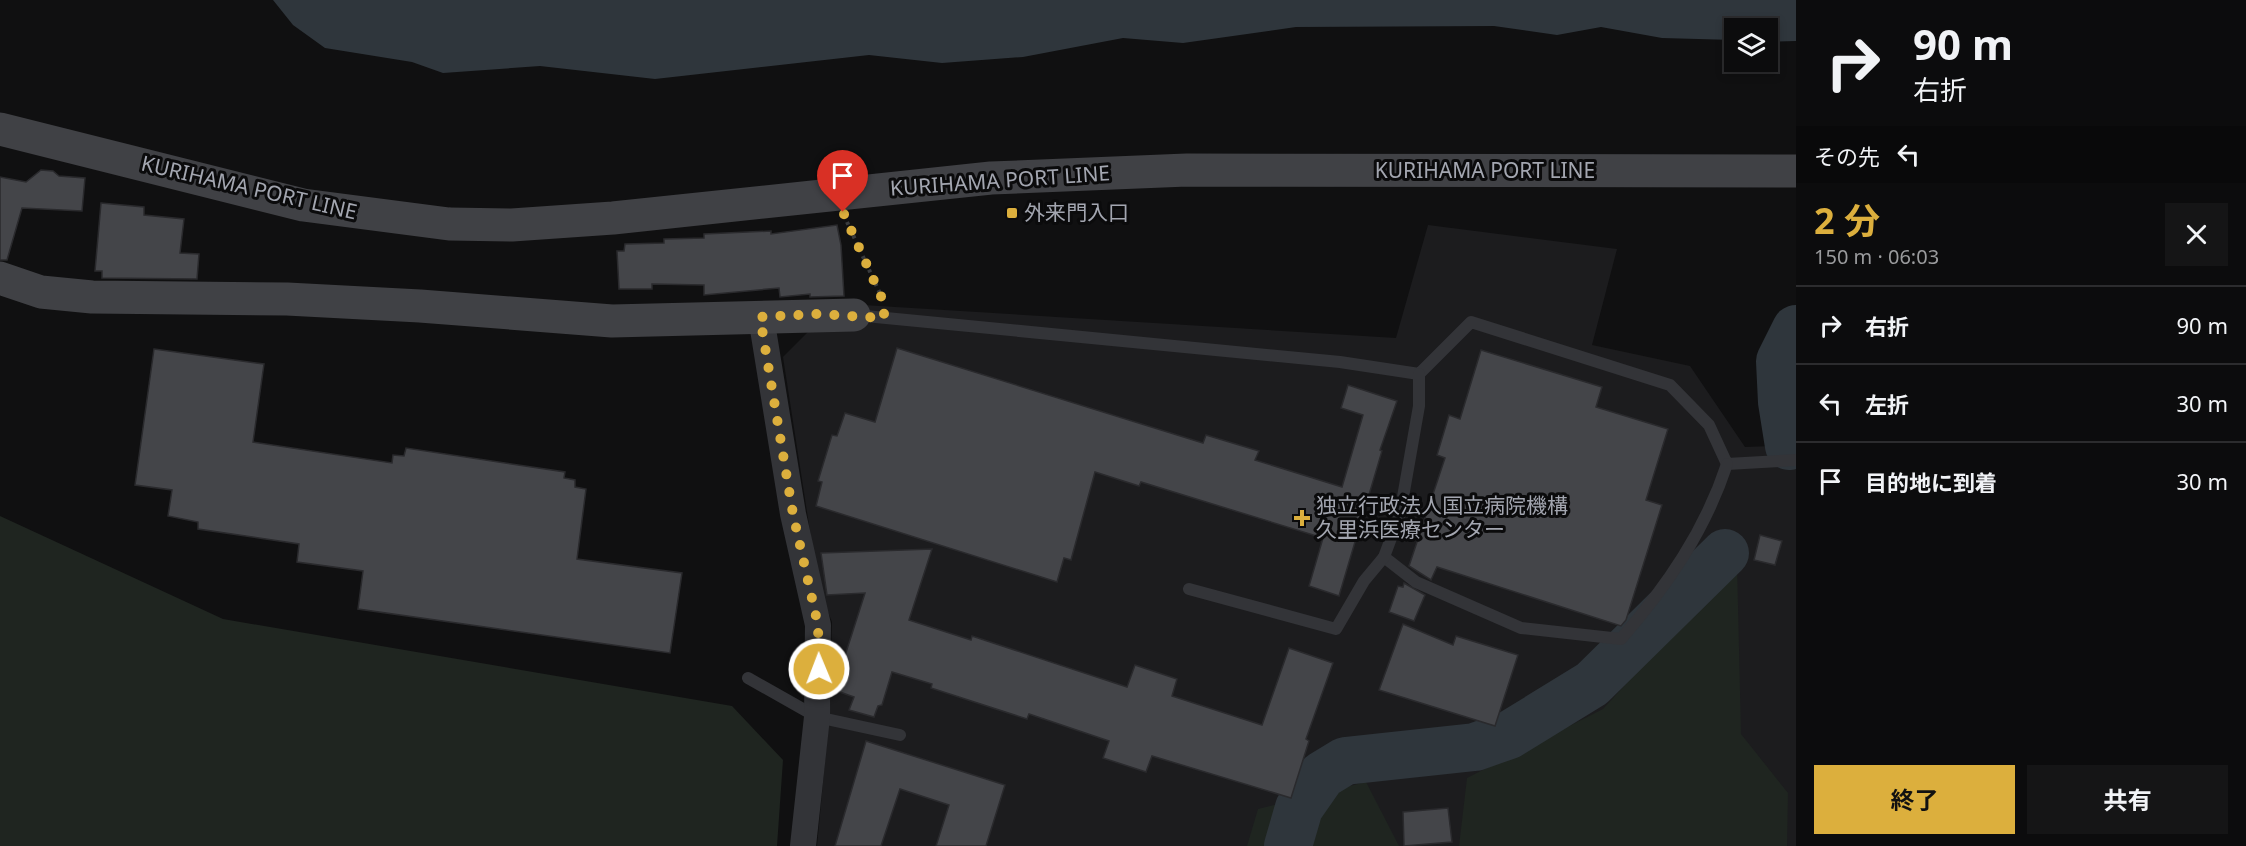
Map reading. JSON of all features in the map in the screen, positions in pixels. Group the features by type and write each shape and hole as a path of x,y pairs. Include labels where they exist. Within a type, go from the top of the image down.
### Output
{"main road":[{"name":"KURIHAMA PORT LINE","path":"0,129 303,205 449,224 512,225 613,218 991,178 1187,170 1796,171"},
{"path":"0,278 41,292 92,297 287,298 612,321 869,316"}],"street":[{"path":"760,317 793,514 818,625 817,717 803,846"}],"lane":[{"path":"869,316 1340,362 1419,374"},
{"path":"1189,589 1336,629 1364,581 1384,557 1400,514 1419,406 1419,374 1471,322 1670,385 1709,425 1727,464 1716,497 1684,558 1651,605 1622,639 1521,628 1416,582 1384,557"},
{"path":"1727,464 1796,460"},
{"path":"748,678 817,717 900,735"}],"path":[{"path":"843,212 884,303 869,316"}],"shaded area":[{"path":"273,0 1796,0 1796,41 1778,42 1778,18 1724,18 1724,40 1662,38 1601,27 1557,35 1494,26 1296,27 1183,43 1123,38 1023,57 942,63 869,55 655,79 540,66 443,73 412,62 325,48 293,25"},
{"name":"独立行政法人国立病院機構 久里浜医療センター","path":"1428,225 1617,249 1592,345 1690,366 1745,447 1796,445 1796,846 817,846 830,708 832,622 819,589 783,357 811,329 863,305 1396,338"},
{"path":"0,516 223,619 732,706 783,760 777,846 0,846"},
{"path":"1737,563 1741,734 1788,793 1787,846 1459,846 1467,778 1603,709"},
{"path":"1366,782 1399,846 1247,846 1258,809"}],"building":[{"path":"41,170 53,171 59,176 85,178 82,211 22,208 7,260 0,260 0,177 26,182"},
{"path":"101,203 144,207 144,215 184,219 180,253 199,254 197,279 102,278 102,271 95,271"},
{"path":"837,225 841,245 844,296 810,297 810,294 780,297 779,288 704,295 704,285 652,284 652,289 619,289 617,251 624,251 625,244 664,243 664,239 704,238 704,234 771,231 771,234"},
{"path":"897,348 1203,443 1206,435 1259,451 1255,460 1342,487 1363,415 1341,408 1348,385 1397,401 1380,450 1382,451 1339,596 1309,586 1323,538 1141,482 1139,486 1095,472 1071,560 1064,558 1057,582 816,506 822,482 818,481 832,435 837,436 845,413 875,422"},
{"path":"154,349 264,364 253,442 392,463 393,455 404,456 406,448 565,472 564,478 575,480 575,487 586,489 577,559 682,573 670,653 358,609 363,571 297,562 299,544 198,529 198,522 168,516 172,490 135,485"},
{"path":"1481,350 1602,387 1596,407 1668,429 1646,500 1662,505 1626,620 1621,626 1437,567 1431,580 1409,566 1445,458 1437,455 1449,415 1460,419"},
{"path":"1760,535 1782,541 1775,565 1754,560"},
{"path":"932,549 909,620 971,640 972,636 1127,687 1135,665 1177,679 1172,696 1262,725 1289,648 1333,663 1306,739 1309,741 1291,798 1152,756 1146,772 1103,758 1109,741 1029,714 1027,719 931,688 932,684 892,672 882,705 878,706 874,717 849,710 854,697 834,690 865,593 827,595 821,553"},
{"path":"1404,583 1425,595 1414,621 1389,612 1398,586 1403,587"},
{"path":"1403,624 1453,645 1456,636 1518,655 1495,726 1379,690"},
{"path":"866,741 1005,785 986,846 936,846 949,805 900,789 881,846 835,846"},
{"path":"1448,808 1452,842 1404,846 1403,812"}],"waterway":[{"path":"1789,446 1782,402 1780,361 1796,329"},
{"path":"1288,846 1299,808 1322,775 1345,761 1475,747 1509,735 1592,684 1725,553"}],"place":[{"name":"外来門入口","path":"1012,213"},
{"name":"独立行政法人国立病院機構 久里浜医療センター","path":"1302,518"}],"route":[{"path":"819,669 818,625 793,514 760,317 816,314 884,318 884,303 843,212"}]}
